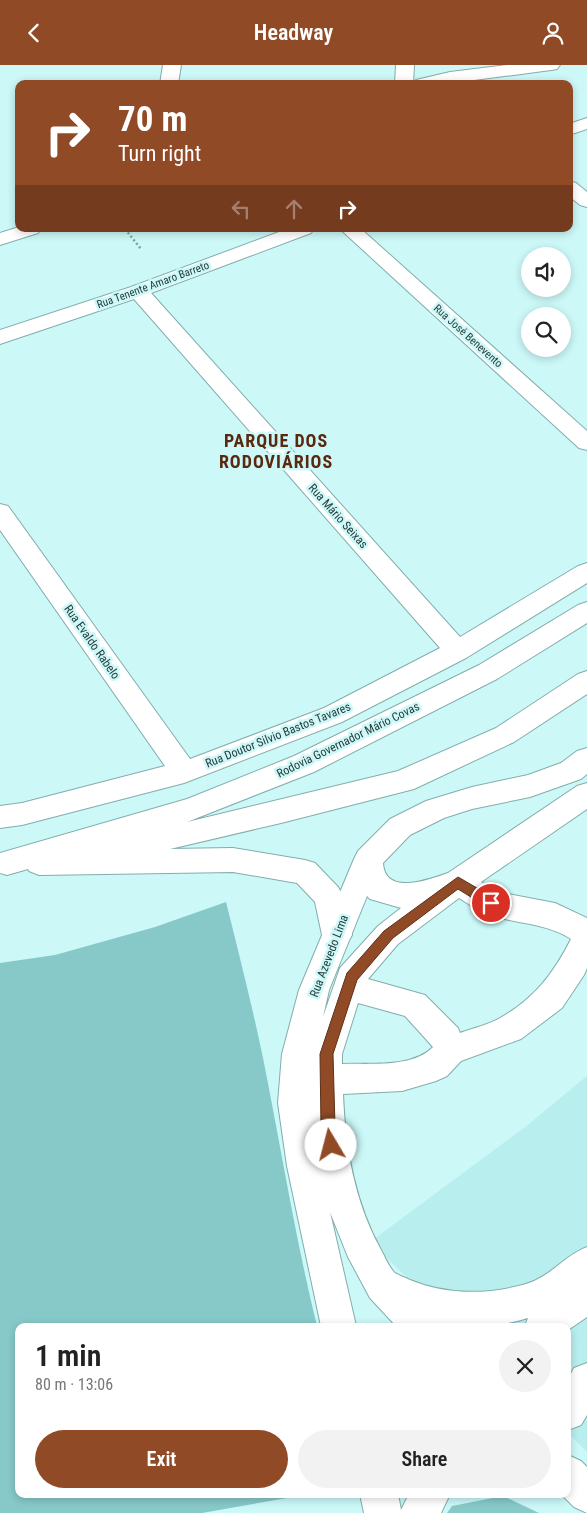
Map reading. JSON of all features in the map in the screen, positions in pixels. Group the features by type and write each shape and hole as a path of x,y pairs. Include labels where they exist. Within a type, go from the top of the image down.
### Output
{"main road":[{"path":"170,80 172,65"},
{"path":"404,80 405,65"},
{"path":"438,80 550,65"},
{"path":"573,128 587,123"},
{"path":"573,190 587,201"},
{"path":"0,239 22,232"},
{"name":"Rua Tenente Amaro Barreto","path":"0,337 138,291 296,232"},
{"name":"Rua José Benevento","path":"353,232 587,443"},
{"name":"Rua Mário Seixas","path":"138,291 457,651"},
{"name":"Rua Evaldo Rabelo","path":"0,512 184,772"},
{"name":"Rua Doutor Silvio Bastos Tavares","path":"0,817 22,814 184,772 333,715 457,651 587,572"},
{"name":"Rodovia Governador Mário Covas","path":"4,864 192,809 304,764 488,672 587,611"},
{"path":"4,864 93,854 281,812 404,781 505,735 587,681"},
{"name":"Rua Azevedo Lima","path":"337,1323 303,1166 294,1103 298,1054 314,990 368,859 400,827 436,809 472,798 530,786 571,771 587,759"},
{"path":"417,1323 382,1286 360,1245 341,1198 328,1127 326,1054 351,977 388,935 458,882 587,794"},
{"path":"368,859 368,876 380,890 403,896 430,892 458,882"},
{"path":"4,864 233,860 305,872 328,896 337,935"},
{"path":"458,882 491,903 555,916 571,923 587,934"},
{"path":"327,1080 402,1075 436,1065 450,1051 510,1029 551,998 573,966 587,938"},
{"path":"348,987 414,1005 447,1038 450,1051"},
{"path":"382,1286 427,1304 463,1310 499,1307 531,1300 554,1290 587,1264"},
{"path":"546,1323 587,1296"},
{"path":"571,1408 587,1381"},
{"path":"380,1498 383,1513"},
{"path":"419,1513 428,1498"}],"path":[{"path":"127,232 141,249"}],"shaded area":[{"path":"226,902 259,1038 295,1226 316,1323 15,1323 15,1498 287,1498 202,1513 0,1513 0,963 55,955 155,927"},
{"path":"587,1076 587,1452 571,1436 571,1323 454,1323 370,1242 524,1128"},
{"path":"493,1498 507,1498 539,1513 447,1513 452,1506"}],"district":[{"name":"PARQUE DOS RODOVIÁRIOS","path":"276,450"}],"route":[{"path":"331,1145 328,1127 326,1054 351,977 388,935 458,882 491,903"}]}
